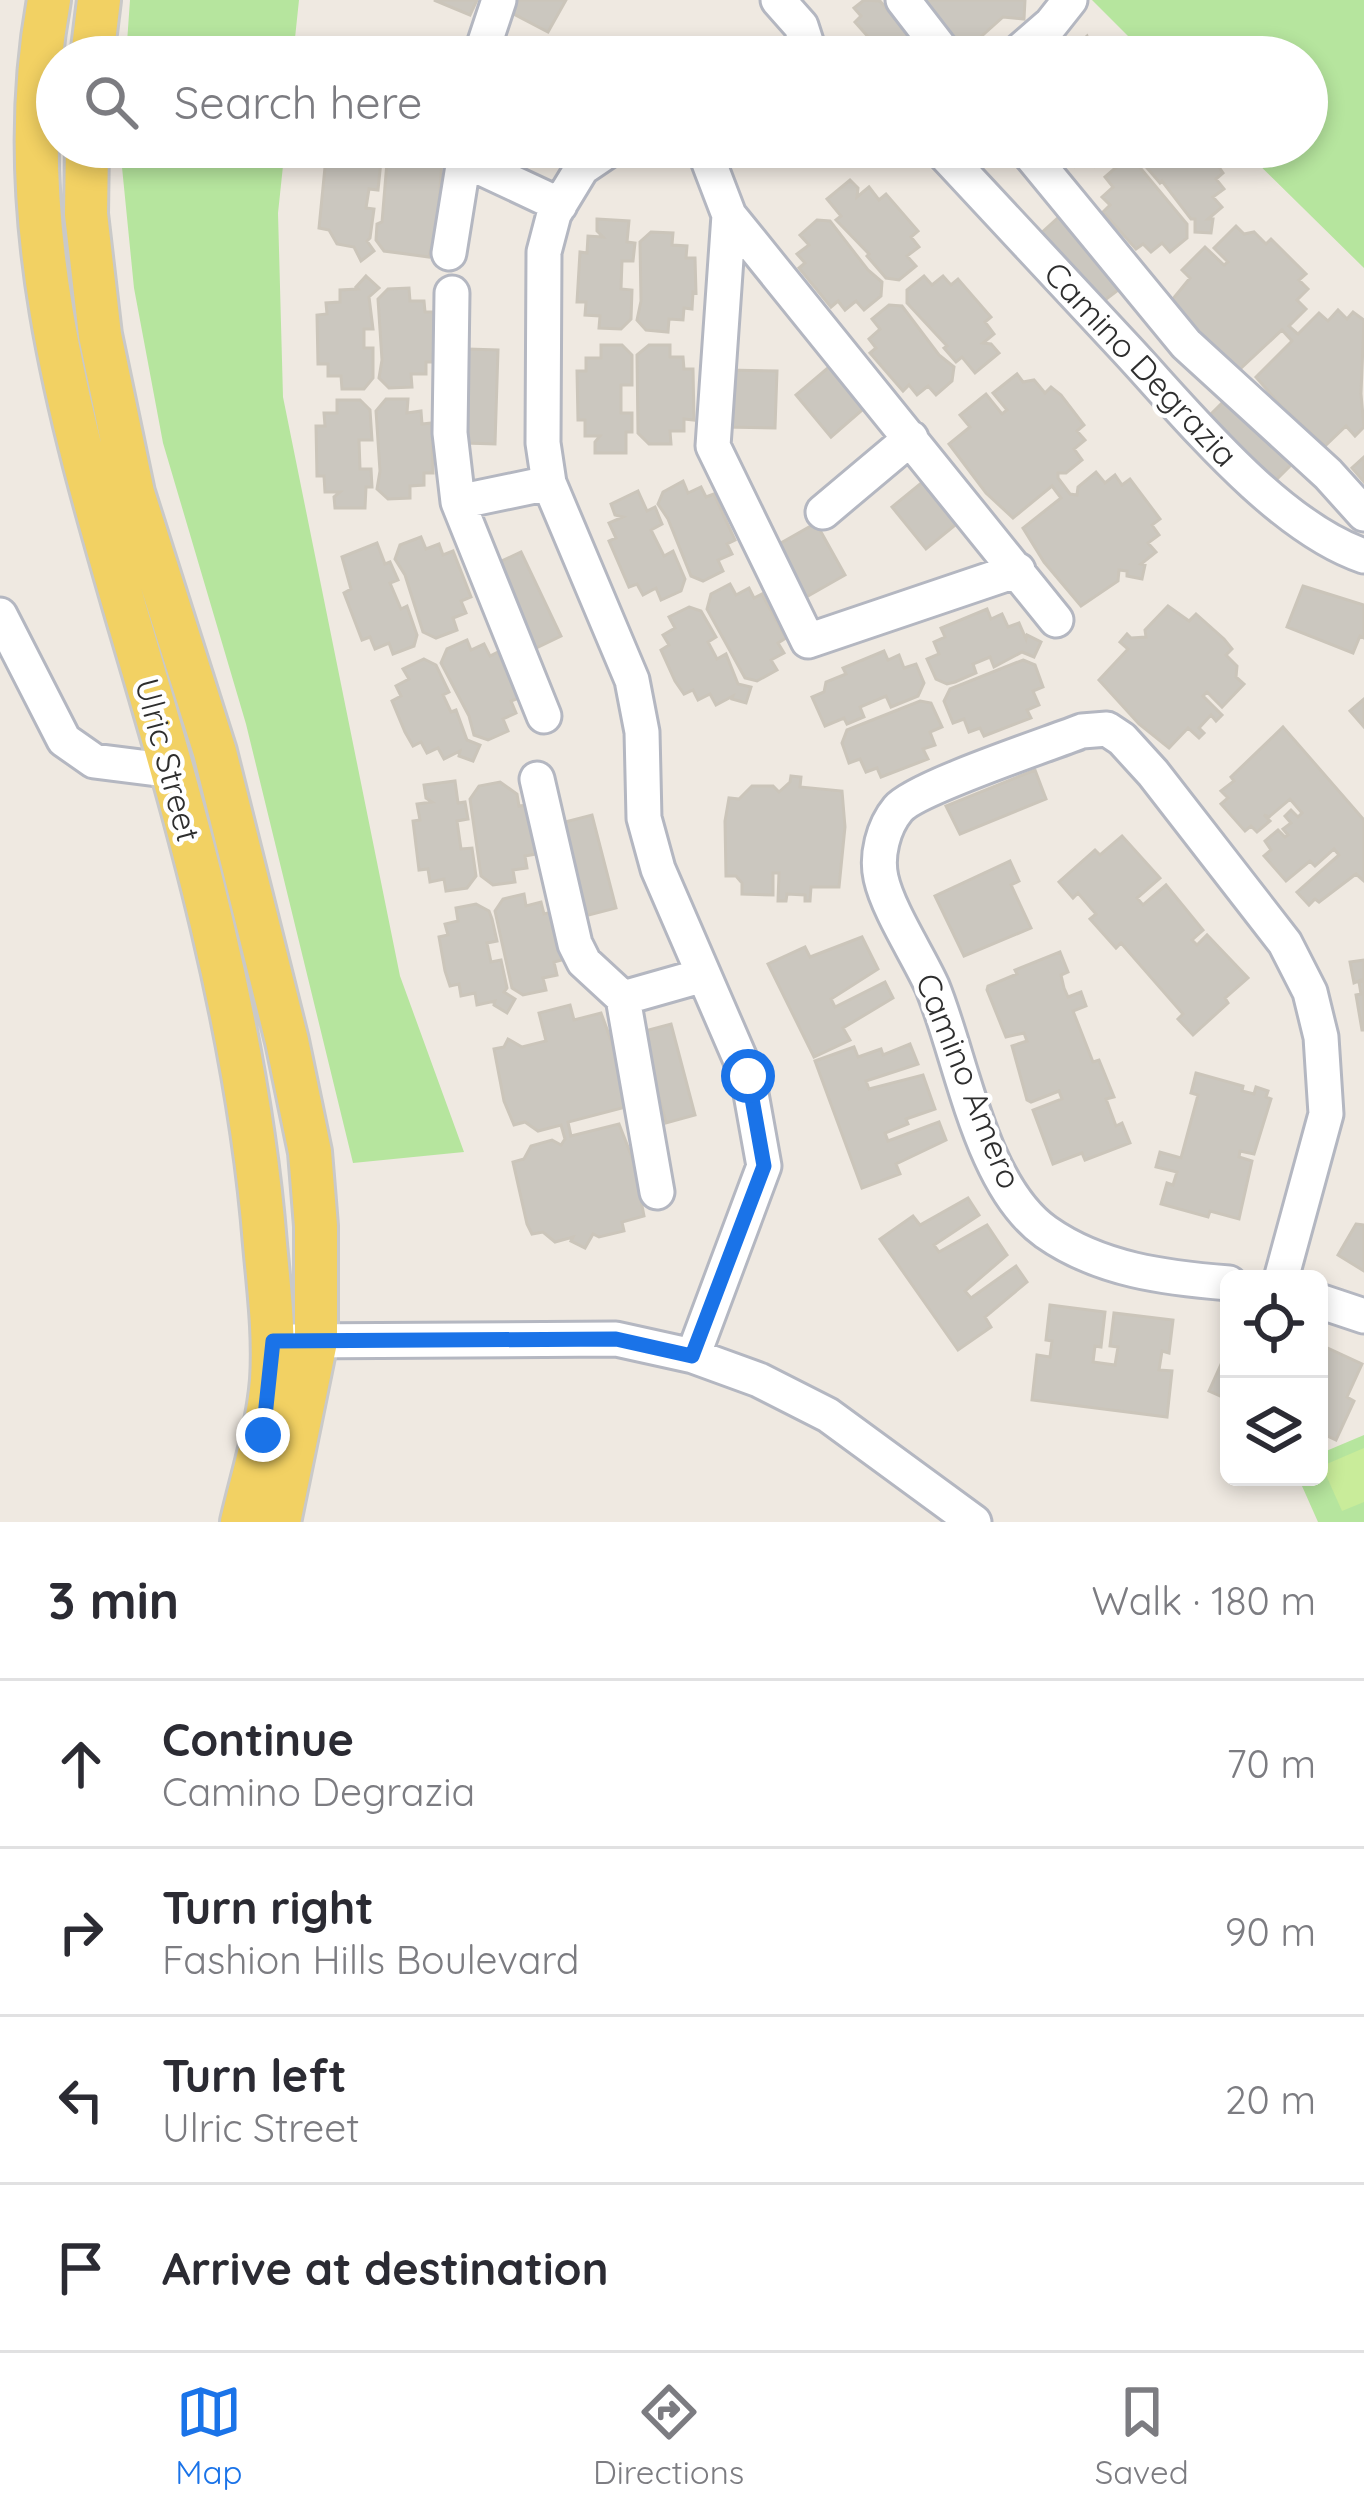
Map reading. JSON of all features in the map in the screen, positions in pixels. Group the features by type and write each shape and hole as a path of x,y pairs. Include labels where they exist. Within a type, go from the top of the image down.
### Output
{"main road":[{"name":"Ulric Street","path":"45,36 49,0"},
{"path":"95,36 99,0"},
{"name":"Ulric Street","path":"39,168 52,333 75,437 173,771 221,966 257,1145 273,1341 263,1435 242,1522"},
{"name":"Ulric Street","path":"87,168 86,214 100,335 133,493 200,700 240,849 310,1152 316,1226 316,1341 279,1522"},
{"path":"200,700 173,771 240,849"}],"street":[{"path":"487,36 499,0"},
{"path":"778,0 804,36"},
{"path":"903,0 931,36"},
{"path":"1037,36 1070,0"},
{"path":"449,254 463,168"},
{"path":"492,168 560,205"},
{"path":"582,168 560,205 544,252 543,442 549,483 632,680 642,733 644,818 658,869 748,1076 764,1166 692,1356"},
{"path":"711,168 729,215 1057,620"},
{"name":"Camino Degrazia","path":"962,168 1225,456 1288,512 1364,556"},
{"path":"1041,168 1186,344 1328,474 1364,514"},
{"path":"729,215 713,446 808,641 1018,570"},
{"path":"452,292 450,434 458,502 544,716"},
{"path":"1112,334 1151,303"},
{"path":"823,512 911,438"},
{"path":"458,502 549,483"},
{"path":"0,614 64,740 94,761 173,771"},
{"name":"Camino Amero","path":"1220,1282 1166,1279 1116,1266 1045,1232 1008,1191 931,985 881,879 881,842 899,807 926,791 1082,731 1107,729 1122,739 1285,943 1310,992 1321,1037 1326,1114 1283,1270"},
{"path":"537,779 575,944 584,962 623,998 658,1192"},
{"path":"623,998 704,975"},
{"path":"1328,1304 1364,1316"},
{"path":"273,1341 616,1339 692,1356 759,1380 828,1415 974,1522"}],"green space":[{"path":"130,0 299,0 295,36 127,36"},
{"path":"1092,0 1364,0 1364,268 1262,168 1328,168 1328,36 1128,36"},
{"path":"122,168 283,168 278,213 283,397 400,976 464,1152 353,1163 246,724 163,443 134,288"},
{"path":"1364,1435 1364,1522 1318,1522 1302,1486 1328,1486 1328,1450"},
{"path":"1364,1448 1364,1502 1342,1511 1328,1480 1328,1463"}],"building":[{"path":"434,0 477,0 470,15"},
{"path":"514,0 566,0 548,32 508,11"},
{"path":"864,0 880,1 909,36 867,36 855,22 861,16 854,8"},
{"path":"918,0 1025,0 1024,19 1003,17 982,36 951,36"},
{"path":"325,168 380,168 378,190 369,189 366,208 374,209 367,241 374,251 361,261 354,247 337,244 329,230 319,228"},
{"path":"386,168 441,168 429,257 384,251 376,240 377,224 382,222"},
{"path":"1115,168 1140,168 1187,224 1187,238 1170,252 1162,243 1151,252 1143,244 1136,249 1103,212 1110,205 1102,197 1113,187 1105,177"},
{"path":"1147,168 1220,168 1223,173 1216,179 1224,189 1213,197 1222,207 1208,219 1213,219 1211,233 1195,232 1195,219"},
{"path":"850,180 858,188 857,197 869,187 879,200 886,194 918,231 911,237 919,247 907,256 916,266 899,280 886,278 836,220 841,216 827,199"},
{"path":"1062,214 1126,284 1101,303 1039,235"},
{"path":"597,219 629,221 627,242 635,243 633,261 622,261 621,289 632,290 631,319 621,329 599,328 600,316 585,315 586,302 577,302 580,252 587,253 588,236 603,237 597,231"},
{"path":"817,220 830,221 882,282 881,296 864,310 856,301 845,310 838,301 831,307 799,268 805,263 797,254 809,245 800,235"},
{"path":"1236,226 1244,234 1254,232 1266,244 1271,239 1306,274 1299,280 1308,289 1297,300 1306,309 1289,326 1298,334 1319,313 1328,321 1338,310 1347,319 1353,312 1364,320 1364,427 1355,436 1346,426 1325,446 1256,377 1292,341 1282,330 1239,370 1197,332 1172,300 1190,278 1182,270 1205,247 1224,265 1228,262 1214,248"},
{"path":"651,232 673,233 672,245 687,246 686,258 695,258 692,309 684,308 683,320 669,319 668,332 646,330 637,320 640,242"},
{"path":"366,276 379,288 369,297 373,329 364,329 364,348 373,348 373,378 364,389 342,389 341,376 328,376 328,364 318,364 317,315 327,314 326,303 340,302 340,290 358,289"},
{"path":"924,276 932,285 943,276 951,285 958,279 991,317 985,322 994,334 983,343 999,353 975,373 962,357 956,362 907,303 907,290"},
{"path":"409,288 410,301 424,301 425,312 434,312 435,362 426,362 426,374 411,374 412,387 389,388 379,378 378,299 388,289"},
{"path":"889,305 902,306 939,355 954,367 952,381 936,395 928,386 917,395 909,385 903,391 870,353 876,348 869,339 880,329 872,319"},
{"path":"601,345 622,345 632,355 632,385 621,385 621,413 632,413 626,453 595,453 600,436 585,436 585,420 578,420 577,371 586,371 586,358 601,358"},
{"path":"649,345 670,345 670,357 683,357 684,369 693,369 694,420 684,419 684,431 670,431 671,444 649,444 638,433 637,355"},
{"path":"467,349 498,350 495,444 465,443"},
{"path":"835,362 869,404 831,437 796,395"},
{"path":"726,370 777,371 775,428 724,427"},
{"path":"1017,374 1023,382 1034,380 1045,393 1051,387 1084,425 1077,431 1085,440 1074,449 1082,460 1066,473 1058,473 1070,494 1077,495 1078,487 1096,472 1105,483 1115,475 1122,485 1130,479 1160,519 1152,525 1159,535 1148,543 1156,552 1141,564 1145,565 1142,579 1119,570 1118,581 1081,606 1023,528 1061,498 1052,486 1013,518 986,493 949,444 970,427 960,415 986,394 1002,414 1007,410 993,393"},
{"path":"1228,397 1294,462 1273,483 1206,419"},
{"path":"386,399 408,399 407,413 421,411 422,424 432,423 433,473 424,473 424,485 410,486 410,498 388,499 377,489 376,411"},
{"path":"337,400 360,400 370,410 372,440 359,440 360,469 371,469 372,487 366,487 365,508 335,508 334,497 340,492 325,492 324,476 317,476 316,426 325,426 324,413 337,413"},
{"path":"1364,457 1364,482 1352,468"},
{"path":"931,475 965,517 926,549 892,507"},
{"path":"683,481 688,493 701,487 706,497 714,494 735,540 727,544 732,554 718,560 723,571 703,581 691,576 658,504 663,492"},
{"path":"638,491 647,511 655,507 662,524 651,530 664,556 673,551 685,579 681,591 661,600 656,588 643,595 637,584 629,587 609,541 616,538 609,523 623,517 615,515 611,504"},
{"path":"816,523 845,575 801,600 772,548"},
{"path":"421,537 426,549 439,544 443,555 453,551 471,597 461,601 466,613 453,618 457,630 436,638 423,632 405,575 395,559 400,545"},
{"path":"377,543 398,580 390,583 401,609 407,606 417,635 414,646 393,654 389,643 375,649 370,637 362,640 344,593 351,589 342,557"},
{"path":"521,552 561,636 532,650 493,565"},
{"path":"730,584 736,595 749,588 754,598 762,594 786,638 778,643 784,653 771,660 777,670 757,681 745,678 707,609 711,594"},
{"path":"1303,586 1364,605 1364,638 1360,636 1353,653 1287,627"},
{"path":"1168,606 1189,621 1196,614 1224,639 1232,649 1226,655 1244,684 1222,707 1207,692 1203,696 1222,715 1216,721 1211,715 1199,728 1204,733 1199,738 1188,728 1169,748 1139,724 1099,680 1128,649 1120,642 1127,634 1146,637 1145,630"},
{"path":"689,607 701,611 716,637 708,642 717,659 726,654 738,684 751,687 746,703 733,696 716,705 710,694 698,700 693,690 684,694 675,681 661,650 669,645 663,635 675,628 669,617"},
{"path":"987,609 991,619 1002,614 1008,627 1019,623 1026,639 1027,635 1041,642 1034,657 1022,652 994,667 990,657 973,664 976,673 955,682 936,679 927,659 939,654 934,642 945,637 941,628"},
{"path":"467,640 471,650 484,644 490,656 498,652 519,698 511,701 516,713 503,719 508,731 488,740 474,735 441,663 447,649"},
{"path":"884,651 888,660 899,655 904,668 916,664 924,683 918,696 891,707 886,696 860,707 864,717 825,726 812,697 824,692 826,682 846,674 843,668"},
{"path":"424,659 436,665 449,692 443,695 451,712 456,710 467,740 480,745 473,761 459,756 460,751 444,759 438,748 427,753 421,742 413,746 405,732 392,701 401,696 396,686 409,679 403,669"},
{"path":"1023,660 1035,665 1043,687 1033,691 1039,705 1027,710 1031,718 984,736 980,728 969,732 964,719 953,723 944,701 950,689"},
{"path":"1364,699 1364,727 1350,711"},
{"path":"920,701 931,703 942,727 930,732 935,745 923,749 928,759 881,777 877,768 866,772 860,759 849,763 842,743 847,730"},
{"path":"1283,727 1364,820 1364,881 1356,874 1309,905 1297,892 1339,855 1334,849 1315,866 1310,861 1286,881 1264,856 1271,850 1265,841 1278,830 1288,835 1283,829 1291,823 1285,816 1291,810 1298,817 1302,813 1290,799 1269,817 1264,815 1270,821 1257,832 1251,826 1245,831 1221,804 1228,798 1221,791 1234,781 1231,777"},
{"path":"1035,770 1046,799 960,834 946,806"},
{"path":"791,776 801,777 800,787 842,791 845,827 839,887 811,887 810,901 805,901 805,895 787,894 786,901 778,901 779,873 773,873 773,895 742,894 736,876 726,876 729,798 739,799 752,786 773,786 779,792"},
{"path":"455,781 458,803 465,802 468,819 457,821 461,849 472,848 476,876 467,888 446,891 444,879 430,882 428,869 419,870 413,821 420,820 417,804 432,802 426,798 424,785"},
{"path":"500,782 517,794 519,806 528,805 536,854 525,856 527,868 513,870 515,882 493,885 481,876 470,799 479,786"},
{"path":"592,815 616,908 585,916 561,823"},
{"path":"1122,836 1160,878 1137,898 1143,905 1166,885 1203,930 1192,940 1197,945 1207,935 1248,978 1193,1035 1178,1019 1183,1014 1121,943 1116,948 1090,919 1096,914 1078,893 1073,898 1059,882 1095,850 1100,855"},
{"path":"1010,861 1019,881 1011,885 1031,928 964,956 935,896"},
{"path":"524,894 526,906 541,902 544,914 552,912 562,960 554,962 557,975 543,978 546,990 523,995 512,988 495,911 503,899"},
{"path":"476,904 489,911 497,941 487,943 491,962 501,960 504,992 515,999 507,1013 495,1001 477,1005 475,993 461,996 459,984 450,986 445,971 439,937 448,935 445,924 458,921 456,908"},
{"path":"862,937 878,969 831,999 835,1007 885,982 893,998 843,1028 850,1040 814,1057 768,964 805,947 810,957"},
{"path":"1060,952 1068,972 1061,975 1064,988 1068,997 1081,992 1086,1006 1073,1011 1093,1062 1099,1060 1114,1097 1106,1099 1116,1126 1122,1123 1130,1143 1085,1160 1082,1153 1053,1164 1033,1110 1062,1099 1059,1091 1027,1100 1012,1046 1027,1041 1024,1033 1006,1037 987,990 1017,974 1015,970"},
{"path":"1364,960 1364,979 1354,983 1350,962"},
{"path":"1364,981 1362,1030 1356,995 1361,994 1359,982"},
{"path":"570,1005 574,1020 601,1013 615,1051 626,1107 568,1122 571,1136 619,1124 633,1160 644,1216 622,1222 624,1231 593,1234 585,1248 571,1241 573,1237 555,1242 543,1232 532,1234 527,1224 513,1162 524,1159 531,1146 552,1140 561,1145 565,1139 561,1125 538,1131 525,1122 514,1125 494,1049 504,1047 508,1039 522,1047 546,1041 539,1013"},
{"path":"671,1024 695,1115 666,1123 641,1032"},
{"path":"910,1044 918,1064 866,1081 869,1089 923,1075 935,1109 885,1133 888,1141 939,1122 946,1140 896,1164 900,1174 862,1188 815,1061 854,1047 858,1057 881,1049 883,1055"},
{"path":"1196,1073 1243,1086 1242,1091 1254,1094 1256,1087 1268,1091 1266,1097 1271,1099 1254,1154 1240,1151 1239,1157 1252,1161 1239,1219 1210,1211 1208,1217 1161,1204 1167,1183 1173,1185 1177,1172 1156,1167 1160,1152 1181,1158 1198,1095 1191,1093"},
{"path":"968,1198 979,1215 934,1245 939,1252 987,1225 1007,1255 965,1291 971,1298 1016,1266 1027,1282 985,1317 991,1327 958,1350 880,1239 913,1216 920,1225"},
{"path":"1356,1224 1364,1225 1364,1271 1338,1255"},
{"path":"1050,1305 1105,1312 1101,1347 1095,1346 1093,1362 1115,1365 1118,1347 1110,1346 1114,1313 1173,1320 1169,1353 1162,1351 1159,1370 1172,1371 1167,1417 1032,1400 1037,1355 1050,1357 1052,1341 1046,1340"},
{"path":"1328,1348 1362,1364 1347,1397 1354,1401 1336,1440 1328,1436"},
{"path":"1220,1367 1220,1396 1209,1391"}],"route":[{"path":"263,1435 273,1341 616,1339 692,1356 764,1166 748,1076"}]}
